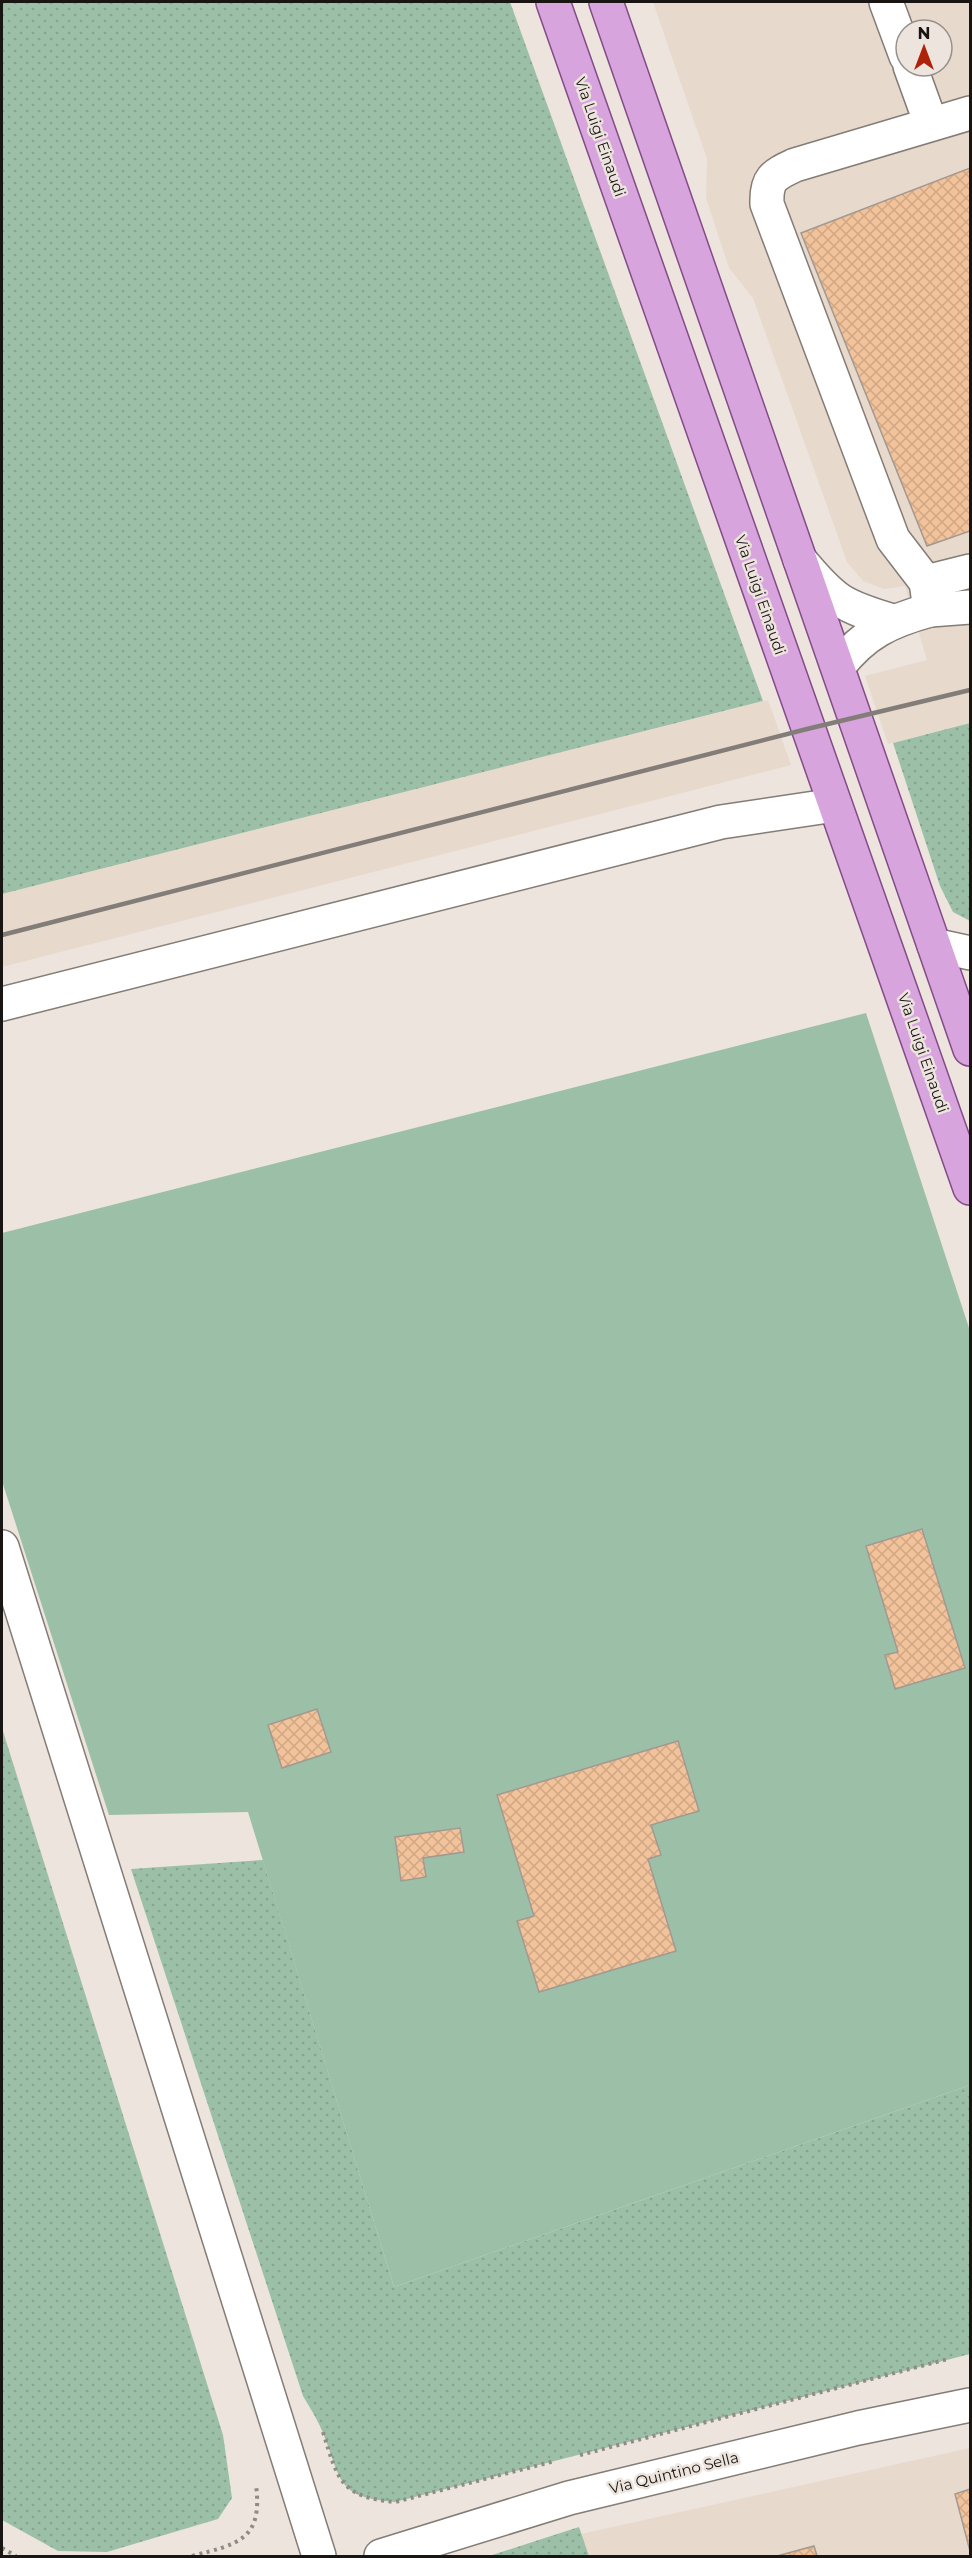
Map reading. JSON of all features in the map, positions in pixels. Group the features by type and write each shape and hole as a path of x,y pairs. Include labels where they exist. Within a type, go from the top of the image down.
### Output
{"main road":[{"name":"Via Luigi Einaudi","path":"553,2 970,1188"},
{"path":"614,11 800,560 970,1049"}],"street":[{"path":"886,2 894,24"},
{"path":"914,78 931,124"},
{"path":"970,113 795,165 776,174 766,187 767,204 893,539 928,596 970,607"},
{"path":"800,560 825,590 850,609 893,621"},
{"path":"838,667 865,638 970,571"},
{"path":"2,1004 721,822 835,805"},
{"path":"934,945 970,953"},
{"path":"2,1547 319,2556"},
{"name":"Via Quintino Sella","path":"381,2556 569,2498 848,2430 970,2405"}],"path":[{"path":"571,2457 948,2359"},
{"path":"323,2432 338,2476 350,2491 369,2500 394,2502 559,2460"},
{"path":"192,2556 225,2547 247,2537 254,2525 258,2510 255,2478"},
{"path":"2,2548 16,2556"}],"shaded area":[{"path":"653,2 970,2 970,723 888,744 865,676 927,660 905,586 884,589 863,581 847,562 753,298 729,268 706,198 707,159"},
{"path":"768,700 791,765 2,967 2,894"},
{"path":"970,2448 970,2556 589,2556 581,2534"}],"green space":[{"path":"2,2 510,2 763,701 2,894"},
{"path":"970,723 970,921 953,912 940,886 893,743"},
{"path":"866,1013 970,1331 970,2085 394,2287 248,1812 109,1815 2,1481 2,1233","holes":["922,1529 965,1668 895,1689 885,1656 898,1652 866,1546","678,1741 651,1825 660,1855 648,1859 676,1951 539,1992 517,1921 534,1916"]},
{"path":"2,1728 223,2435 232,2498 218,2519 107,2552 58,2551 2,2520"},
{"path":"263,1860 394,2287 970,2085 970,2354 395,2502 376,2500 351,2491 339,2475 321,2428 303,2396 131,1869"},
{"path":"579,2527 589,2556 489,2556"}],"building":[{"path":"970,168 970,531 927,546 801,233"},
{"path":"922,1529 965,1668 895,1689 885,1655 898,1652 866,1546"},
{"path":"317,1709 331,1752 282,1768 268,1725"},
{"path":"678,1741 699,1811 651,1825 661,1855 648,1859 676,1951 539,1992 517,1921 534,1916 497,1795"},
{"path":"460,1828 464,1852 423,1858 426,1877 401,1881 395,1837"},
{"path":"970,2489 970,2551 955,2494"},
{"path":"814,2546 817,2556 777,2556"}],"railway":[{"path":"2,935 807,729 970,690"}]}
